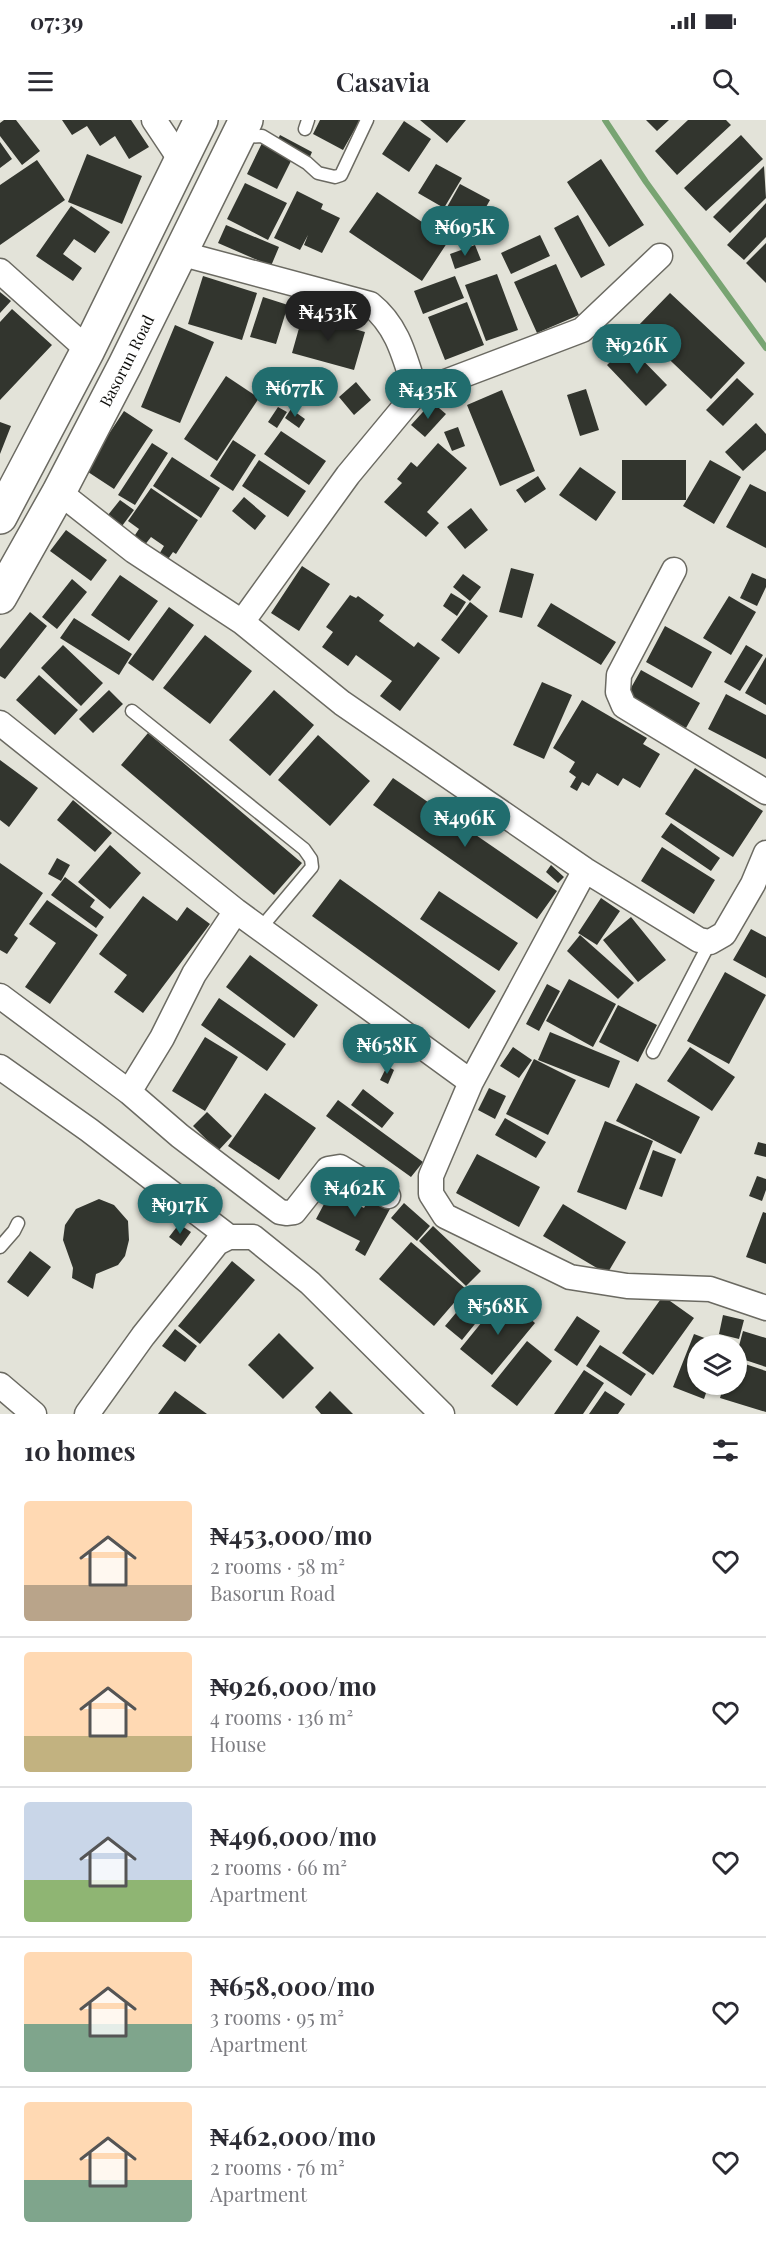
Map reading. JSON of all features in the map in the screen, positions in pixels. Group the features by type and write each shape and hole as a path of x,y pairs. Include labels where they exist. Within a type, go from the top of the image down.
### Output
{"main road":[{"path":"0,517 88,350 201,120"},
{"name":"Basorun Road","path":"0,597 59,492 125,366 241,129"}],"street":[{"path":"154,120 180,159"},
{"path":"179,254 370,304 384,315 396,332 416,393"},
{"path":"242,622 348,475 416,393 582,330 660,256"},
{"path":"0,271 88,350"},
{"path":"59,492 134,551 242,622 342,703 585,870 699,940 710,942 724,934 753,884 766,853"},
{"path":"674,570 619,675 618,692 624,706 766,792"},
{"path":"0,723 236,911 471,1082"},
{"path":"585,870 471,1082 431,1176 431,1194 445,1216 570,1277 627,1286 710,1289 766,1308"},
{"path":"129,1092 162,1038 194,974 236,911"},
{"path":"0,996 129,1092 180,1136 280,1212 294,1212 328,1169 334,1167 340,1167 388,1196"},
{"path":"0,1067 229,1237"},
{"path":"87,1414 143,1336 217,1243 229,1237 253,1237 310,1283 442,1414"},
{"path":"0,1386 34,1414"}],"lane":[{"path":"241,129 262,136 306,162 318,173 335,177 341,175 367,120"},
{"path":"132,711 304,849 311,859 312,867 260,929"},
{"path":"653,1052 710,942"},
{"path":"0,1247 18,1223"}],"building":[{"path":"4,120 16,120 40,151 22,165 0,136 0,123"},
{"path":"62,120 131,120 149,147 129,159 115,136 100,146 87,126 72,135"},
{"path":"320,120 360,120 343,150 313,134"},
{"path":"420,120 466,120 447,143"},
{"path":"646,120 669,120 657,131"},
{"path":"688,120 726,120 731,125 677,175 655,151"},
{"path":"404,121 431,139 409,172 382,154"},
{"path":"280,135 312,152 309,159 277,141"},
{"path":"741,135 763,159 706,211 684,188"},
{"path":"263,141 294,155 277,189 247,174"},
{"path":"0,142 12,159 0,168"},
{"path":"87,154 142,176 122,224 68,202"},
{"path":"601,159 644,225 609,247 567,182"},
{"path":"37,160 65,200 0,245 0,185"},
{"path":"436,164 462,178 444,208 418,193"},
{"path":"764,166 766,198 730,233 713,217"},
{"path":"245,183 287,203 268,240 227,219"},
{"path":"460,184 490,200 472,232 442,216"},
{"path":"297,191 323,204 321,209 340,218 322,253 304,245 308,235 300,250 274,238"},
{"path":"377,192 449,240 422,281 349,232"},
{"path":"766,203 766,237 744,260 727,245"},
{"path":"71,206 110,232 95,253 74,239 63,254 82,268 73,281 36,256"},
{"path":"578,215 605,265 581,278 554,228"},
{"path":"226,225 279,247 271,266 218,243"},
{"path":"540,235 550,256 511,274 501,253"},
{"path":"766,243 766,283 746,263"},
{"path":"475,245 481,260 455,269 450,254"},
{"path":"556,264 579,315 537,333 514,282"},
{"path":"497,274 518,330 486,341 465,285"},
{"path":"203,276 257,293 242,340 188,324"},
{"path":"455,276 464,298 423,314 414,291"},
{"path":"0,292 11,301 0,313"},
{"path":"670,293 745,363 711,399 636,328"},
{"path":"263,297 288,305 276,344 250,337"},
{"path":"467,302 484,345 445,360 428,317"},
{"path":"12,309 52,345 0,400 0,322"},
{"path":"303,314 365,332 354,370 292,353"},
{"path":"175,325 214,342 180,423 141,407"},
{"path":"628,345 667,385 646,406 607,365"},
{"path":"226,376 259,398 217,461 184,439"},
{"path":"737,378 754,394 723,426 706,410"},
{"path":"356,382 371,400 354,415 339,397"},
{"path":"586,389 599,430 580,436 567,395"},
{"path":"502,390 535,471 500,486 467,405"},
{"path":"432,402 446,414 425,437 411,425"},
{"path":"278,407 287,412 277,428 268,422"},
{"path":"291,409 305,419 299,428 285,418"},
{"path":"124,411 153,430 114,489 85,470"},
{"path":"0,422 11,426 0,454"},
{"path":"756,423 766,434 766,450 743,471 725,452"},
{"path":"458,427 465,446 452,451 444,432"},
{"path":"281,431 326,461 309,485 264,454"},
{"path":"233,440 256,455 233,491 210,476"},
{"path":"152,443 168,453 135,505 118,495"},
{"path":"438,443 467,468 427,512 439,523 426,537 384,502 402,483 397,479 411,462 417,467"},
{"path":"172,457 220,488 201,518 153,486"},
{"path":"259,460 306,491 288,517 242,486"},
{"path":"622,460 686,460 686,500 622,500"},
{"path":"710,460 741,477 714,524 683,506"},
{"path":"580,467 616,492 596,521 559,495"},
{"path":"538,476 546,489 525,503 516,490"},
{"path":"750,484 766,492 766,548 726,527"},
{"path":"151,488 198,520 176,554 173,552 166,562 158,556 164,546 151,537 144,546 133,538 139,529 128,521"},
{"path":"244,497 266,516 255,530 232,511"},
{"path":"120,500 134,510 119,530 104,520"},
{"path":"471,508 488,530 465,549 447,527"},
{"path":"66,530 107,560 91,581 50,551"},
{"path":"302,566 330,584 299,631 271,613"},
{"path":"511,568 534,574 522,618 499,612"},
{"path":"752,573 766,579 766,587 757,606 740,598"},
{"path":"463,574 481,587 470,601 453,587"},
{"path":"120,575 158,601 129,641 91,615"},
{"path":"72,579 87,592 57,629 42,617"},
{"path":"451,593 466,602 457,616 443,606"},
{"path":"350,595 356,598 358,596 384,615 379,621 414,647 418,642 440,658 400,711 380,696 392,681 356,655 348,666 322,647 333,632 326,627"},
{"path":"729,596 756,612 731,655 703,638"},
{"path":"470,602 488,616 459,654 441,640"},
{"path":"551,603 616,642 601,665 537,626"},
{"path":"169,607 194,625 153,681 128,663"},
{"path":"30,612 47,626 5,679 0,676 0,649"},
{"path":"74,618 132,654 119,675 60,638"},
{"path":"665,626 712,652 692,688 646,662"},
{"path":"205,635 252,671 210,724 163,688"},
{"path":"63,645 103,683 81,706 41,668"},
{"path":"746,645 763,655 740,691 724,682"},
{"path":"766,657 766,705 745,693"},
{"path":"641,670 700,703 686,728 627,695"},
{"path":"39,675 78,710 55,735 16,700"},
{"path":"542,682 572,695 544,759 513,745"},
{"path":"109,690 123,704 93,733 79,719"},
{"path":"274,690 314,725 270,776 229,740"},
{"path":"726,694 766,715 766,759 708,729"},
{"path":"582,700 647,738 643,744 660,754 640,788 623,778 618,786 597,773 589,786 582,782 577,791 570,787 576,777 569,772 575,762 553,748"},
{"path":"148,733 302,863 274,895 121,765"},
{"path":"318,735 370,781 330,826 278,780"},
{"path":"0,760 38,788 9,827 0,820"},
{"path":"695,768 763,811 733,857 665,814"},
{"path":"393,778 557,891 537,919 373,805"},
{"path":"73,800 112,833 95,852 57,820"},
{"path":"671,823 720,858 711,871 661,837"},
{"path":"110,845 141,873 110,909 78,882"},
{"path":"662,847 715,880 694,914 641,881"},
{"path":"57,858 70,865 61,881 48,874"},
{"path":"0,863 43,893 14,935 18,938 7,954 0,950"},
{"path":"551,865 564,877 558,883 546,872"},
{"path":"65,877 95,900 90,907 104,917 96,928 51,895"},
{"path":"340,879 496,991 469,1029 312,916"},
{"path":"439,891 518,943 499,971 420,919"},
{"path":"143,896 177,921 187,907 210,924 143,1013 114,992 127,975 99,954"},
{"path":"601,898 620,911 597,945 578,933"},
{"path":"47,900 98,935 50,1004 25,987 56,943 29,924"},
{"path":"631,917 666,960 638,982 603,940"},
{"path":"751,929 766,937 766,978 733,960"},
{"path":"580,935 634,983 618,999 567,951"},
{"path":"250,955 318,1005 294,1038 226,987"},
{"path":"725,972 766,995 729,1064 687,1041"},
{"path":"569,979 616,1004 593,1047 546,1021"},
{"path":"547,984 560,991 539,1031 526,1024"},
{"path":"219,998 286,1044 267,1071 201,1025"},
{"path":"618,1005 657,1025 638,1062 599,1042"},
{"path":"362,1029 378,1040 370,1052 354,1042"},
{"path":"550,1032 620,1061 609,1088 538,1060"},
{"path":"205,1037 238,1057 205,1111 172,1091"},
{"path":"513,1047 532,1060 519,1078 500,1066"},
{"path":"690,1047 735,1077 712,1111 667,1081"},
{"path":"534,1059 576,1080 548,1135 506,1114"},
{"path":"387,1066 394,1070 388,1084 380,1080"},
{"path":"636,1083 700,1117 681,1154 616,1121"},
{"path":"489,1088 506,1096 495,1119 478,1110"},
{"path":"363,1089 394,1113 382,1128 351,1105"},
{"path":"265,1093 316,1128 279,1180 228,1146"},
{"path":"338,1100 423,1162 411,1177 326,1116"},
{"path":"207,1112 232,1136 218,1151 193,1126"},
{"path":"505,1118 546,1142 536,1158 495,1135"},
{"path":"605,1121 653,1141 626,1210 577,1192"},
{"path":"758,1142 766,1144 766,1157 754,1154"},
{"path":"653,1150 676,1159 662,1197 639,1189"},
{"path":"477,1154 540,1187 519,1227 456,1193"},
{"path":"757,1176 766,1179 766,1190 762,1201 749,1196"},
{"path":"331,1191 364,1208 371,1194 392,1205 365,1256 355,1250 360,1241 316,1219"},
{"path":"99,1199 114,1205 128,1221 129,1240 125,1256 118,1265 96,1274 93,1289 72,1278 73,1268 63,1240 65,1225 76,1209"},
{"path":"404,1203 430,1226 417,1241 391,1218"},
{"path":"563,1204 626,1242 607,1274 543,1236"},
{"path":"763,1212 766,1213 766,1264 746,1257"},
{"path":"179,1224 191,1232 181,1246 169,1237"},
{"path":"433,1226 481,1271 466,1286 419,1241"},
{"path":"411,1242 466,1289 434,1326 379,1279"},
{"path":"30,1251 51,1267 28,1297 7,1282"},
{"path":"232,1261 255,1280 200,1344 178,1326"},
{"path":"476,1289 492,1303 462,1340 445,1326"},
{"path":"503,1296 535,1323 492,1375 460,1349"},
{"path":"663,1296 694,1318 653,1375 622,1353"},
{"path":"723,1315 744,1320 740,1335 719,1334"},
{"path":"577,1316 600,1331 577,1366 554,1350"},
{"path":"175,1329 197,1346 185,1362 162,1346"},
{"path":"743,1331 766,1338 766,1367 747,1361 747,1335 742,1335"},
{"path":"279,1333 314,1368 283,1399 248,1365"},
{"path":"527,1341 552,1361 517,1406 491,1386"},
{"path":"600,1345 646,1374 631,1396 586,1366"},
{"path":"687,1352 687,1392 673,1387"},
{"path":"747,1365 766,1371 766,1412 720,1398 721,1395 747,1395"},
{"path":"584,1370 604,1383 583,1414 554,1414"},
{"path":"175,1391 207,1414 158,1414"},
{"path":"330,1391 353,1414 321,1414 315,1407"},
{"path":"605,1391 625,1404 618,1414 589,1414"},
{"path":"694,1395 705,1395 704,1399"}],"waterway":[{"path":"605,120 646,182 766,348"}]}
